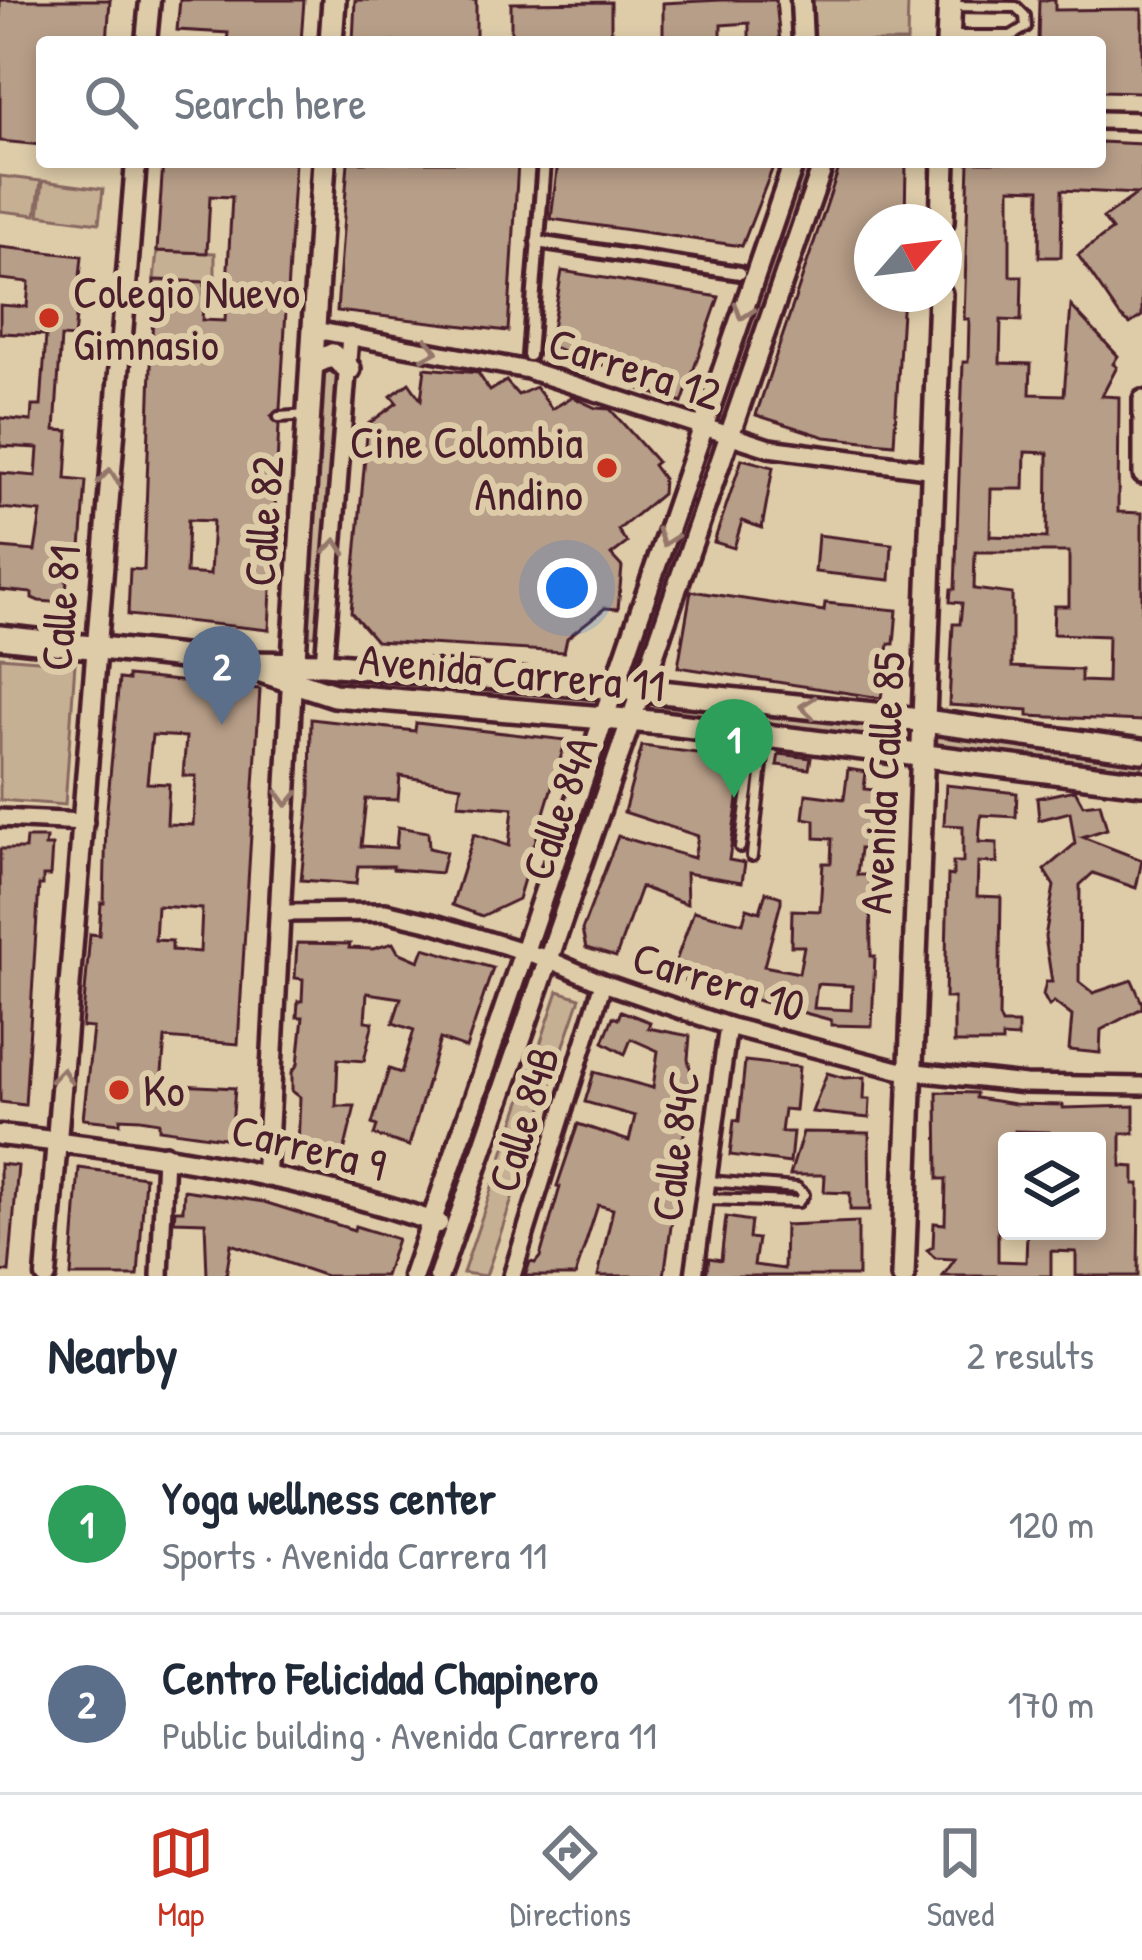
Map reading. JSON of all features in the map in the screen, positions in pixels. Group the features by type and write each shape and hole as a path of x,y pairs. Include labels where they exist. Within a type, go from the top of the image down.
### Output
{"main road":[{"path":"332,36 334,0"},
{"path":"948,36 950,3"},
{"name":"Calle 82","path":"293,672 324,168"},
{"path":"943,204 944,168"},
{"name":"Avenida Calle 85","path":"903,1276 939,312"},
{"path":"312,364 332,355 349,369"},
{"name":"Avenida Carrera 11","path":"0,638 293,672 334,695 631,720 1142,783"},
{"name":"Avenida Carrera 11","path":"293,672 324,664 614,687 1142,751"}],"street":[{"path":"147,36 150,0"},
{"path":"801,0 803,36"},
{"path":"1106,120 1142,121"},
{"name":"Calle 81","path":"46,1276 135,168"},
{"path":"529,355 543,168"},
{"name":"Calle 84A","path":"414,1276 792,168"},
{"name":"Calle 84A","path":"439,1276 822,168"},
{"path":"537,242 740,273"},
{"name":"Carrera 12","path":"314,330 528,370 728,436 819,457 934,470"},
{"name":"Calle 82","path":"324,664 350,336"},
{"path":"1142,399 1142,475"},
{"name":"Calle 82","path":"266,1173 293,672"},
{"path":"0,822 84,825"},
{"name":"Carrera 10","path":"283,913 386,912 524,951 728,1025 910,1072 1025,1084 1142,1086"},
{"name":"Calle 84B","path":"512,1276 603,983"},
{"name":"Calle 84C","path":"694,1276 728,1025"},
{"name":"Carrera 9","path":"0,1135 165,1154 266,1173 378,1202 454,1228"},
{"path":"160,1276 165,1154"}],"lane":[{"path":"950,3 1022,10 1027,22 1017,35 1000,36"},
{"path":"279,417 309,415"},
{"path":"740,847 760,736"},
{"path":"752,856 760,736"},
{"path":"705,1200 798,1202 804,1197 796,1188 707,1181"}],"shaded area":[{"path":"813,0 908,0 907,36 814,36"},
{"path":"800,168 816,168 728,420 715,415"},
{"path":"0,176 41,181 36,215 0,211"},
{"path":"43,181 103,189 99,223 39,215"},
{"path":"157,251 215,253 215,282 154,280"},
{"path":"318,368 342,370 324,637 300,635"},
{"path":"705,441 718,445 641,671 627,666"},
{"path":"0,657 75,663 65,805 0,800"},
{"path":"331,669 605,691 599,707 330,684"},
{"path":"648,696 906,723 904,740 646,712"},
{"path":"935,727 1142,756 1142,773 933,744"},
{"path":"605,728 617,732 542,949 531,945"},
{"path":"524,963 536,967 454,1211 442,1207"},
{"path":"558,991 580,998 486,1276 463,1273"}],"building":[{"path":"0,0 110,0 107,36 36,36 36,144 0,141"},
{"path":"180,0 304,0 301,36 177,30"},
{"path":"355,0 476,0 476,36 353,36"},
{"path":"776,0 779,36 749,36 749,23 721,25 721,36 663,36 663,3"},
{"path":"1039,0 1055,0 1055,10 1142,9 1142,92 1106,91 1106,36 1038,36"},
{"path":"611,2 611,36 511,36 511,3"},
{"path":"1106,142 1142,144 1142,316 1130,324 1120,316 1078,255 1112,230 1103,218 1137,194 1062,190 1061,257 1039,257 1040,189 1010,188 1010,276 1022,276 1021,321 1001,320 1000,363 1031,364 1030,394 1064,395 1071,306 1118,356 1102,396 1119,397 1118,512 1142,513 1142,721 1028,716 1028,710 949,705 953,624 960,624 962,603 950,602 951,589 955,589 963,362 968,362 969,319 964,319 969,168 1106,168","holes":["1025,452 1048,453 1047,538 990,536 991,489 1024,489","975,552 1069,552 1069,606 1054,606 1053,634 1108,636 1107,682 1081,681 1081,670 1012,667 1012,594 974,589"]},
{"path":"163,168 295,168 280,409 271,416 279,425 269,630 128,615 130,569 144,570 154,280 205,282 202,320 225,321 232,197 210,196 207,253 157,251","holes":["188,520 213,521 210,575 186,573"]},
{"path":"348,168 518,168 508,331 337,311"},
{"path":"557,168 773,168 742,246 551,219"},
{"path":"839,168 906,168 905,204 854,204 854,312 902,312 894,444 825,437 756,415"},
{"path":"0,247 82,256 74,338 61,337 55,430 69,431 66,479 86,481 81,548 70,547 65,603 0,590 0,548 35,551 41,512 0,508 0,473 36,476 38,448 0,446 0,418 31,421 32,406 41,406 46,335 0,333 0,305 27,307 29,282 0,279"},
{"path":"562,271 719,297 682,403 628,385 631,375 549,346"},
{"path":"425,368 478,373 490,391 506,381 518,395 536,387 552,409 572,397 610,409 657,462 653,465 663,479 662,494 618,530 627,543 611,555 622,567 618,609 605,608 567,638 564,652 376,641 351,612 368,424 397,403 391,396 409,383 421,400"},
{"path":"742,459 773,467 762,528 742,521 734,548 714,542"},
{"path":"818,535 892,544 890,580 815,572"},
{"path":"691,591 824,611 825,603 897,610 881,698 678,667"},
{"path":"128,676 260,689 238,1044 165,1038 161,1084 235,1088 231,1139 159,1129 159,1122 140,1119 120,1118 120,1123 83,1119 93,1028 82,1027 90,934 99,935 104,903 119,679 128,680","holes":["152,735 186,737 183,776 196,776 193,825 167,824 169,784 147,783","157,906 202,909 200,952 172,950 172,941 155,940"]},
{"path":"311,719 415,731 416,723 566,740 518,899 482,916 452,905 474,834 509,846 513,808 458,804 461,786 400,776 398,800 366,799 361,846 396,848 398,827 428,832 429,848 446,852 441,873 358,866 356,884 301,880 310,794"},
{"path":"642,746 744,759 729,860 745,863 742,882 686,873 687,904 641,887 616,957 586,948 582,930 618,836 694,858 698,836 624,812"},
{"path":"779,754 811,758 809,769 777,765"},
{"path":"848,769 866,772 864,789 875,790 870,835 876,835 874,851 860,849 857,875 870,875 871,956 875,956 872,1026 831,1025 831,1020 685,981 687,975 673,969 694,911 743,923 747,908 760,912 766,892 781,897 781,902 764,966 799,973 804,946 791,946 792,910 820,911 823,863 831,863 832,839 815,838 815,820 803,818 806,794 844,799","holes":["817,984 852,986 851,1010 814,1008"]},
{"path":"946,785 1017,793 1016,817 981,815 979,842 997,843 997,863 978,862 977,896 1001,897 999,1017 1002,1024 1018,1024 1018,1038 1002,1037 1002,1043 954,1043 954,998 945,998 948,875 953,876 953,862 963,862 963,826 944,825"},
{"path":"1075,790 1083,805 1100,803 1107,829 1082,837 1142,860 1136,888 1093,873 1080,885 1079,982 1093,993 1132,980 1142,1003 1142,1008 1101,1030 1100,1053 1069,1050 1072,1016 1054,1002 1049,1006 1043,995 1046,982 1052,982 1045,937 1054,886 1044,870 1075,844 1070,812 1039,820 1037,798"},
{"path":"26,838 46,838 45,846 52,846 50,876 43,876 43,885 39,885 25,1105 0,1102 0,849 25,849"},
{"path":"297,943 373,949 393,943 398,952 419,961 424,948 493,968 466,1048 440,1039 409,1146 374,1135 377,1126 372,1124 389,1069 401,1073 414,1030 393,1023 401,998 367,993 365,1021 373,1022 364,1061 338,1059 336,1106 355,1106 342,1160 298,1148 300,1097 292,1091 292,1072 298,1064 303,1017 297,1017 303,979 295,978"},
{"path":"621,1011 650,1022 648,1028 690,1036 692,1077 664,1276 598,1276 613,1209 598,1205 575,1276 525,1276 530,1262 540,1257 578,1124 629,1141 635,1116 585,1102 594,1072 653,1088 658,1051 631,1039 625,1054 603,1042 613,1017 618,1019"},
{"path":"745,1061 799,1067 795,1110 784,1109 781,1132 793,1132 790,1163 730,1155"},
{"path":"827,1073 865,1077 869,1118 812,1112"},
{"path":"937,1092 976,1093 976,1098 1063,1108 1134,1106 1134,1133 1121,1133 1121,1166 1134,1167 1134,1184 1139,1184 1138,1276 1076,1276 1076,1252 1051,1251 1051,1276 943,1276 955,1259 935,1258 927,1250 933,1247 934,1223 945,1224 946,1179 938,1179"},
{"path":"803,1132 869,1133 870,1210 850,1210 850,1193 824,1192 825,1175 790,1175"},
{"path":"0,1164 18,1166 9,1272 0,1271"},
{"path":"79,1168 145,1177 138,1276 71,1276"},
{"path":"184,1190 264,1202 397,1239 385,1276 326,1276 231,1244 226,1276 207,1276 205,1222 174,1221 175,1210 183,1210"},
{"path":"726,1217 751,1221 749,1238 758,1239 754,1265 784,1269 785,1225 858,1222 858,1276 706,1276 709,1258 721,1260"}],"place":[{"name":"Colegio Nuevo Gimnasio","path":"49,318"},
{"name":"Cine Colombia Andino","path":"607,468"},
{"name":"Centro Felicidad Chapinero","path":"222,725"},
{"name":"Yoga wellness center","path":"734,798"},
{"name":"Ko","path":"119,1090"}]}
